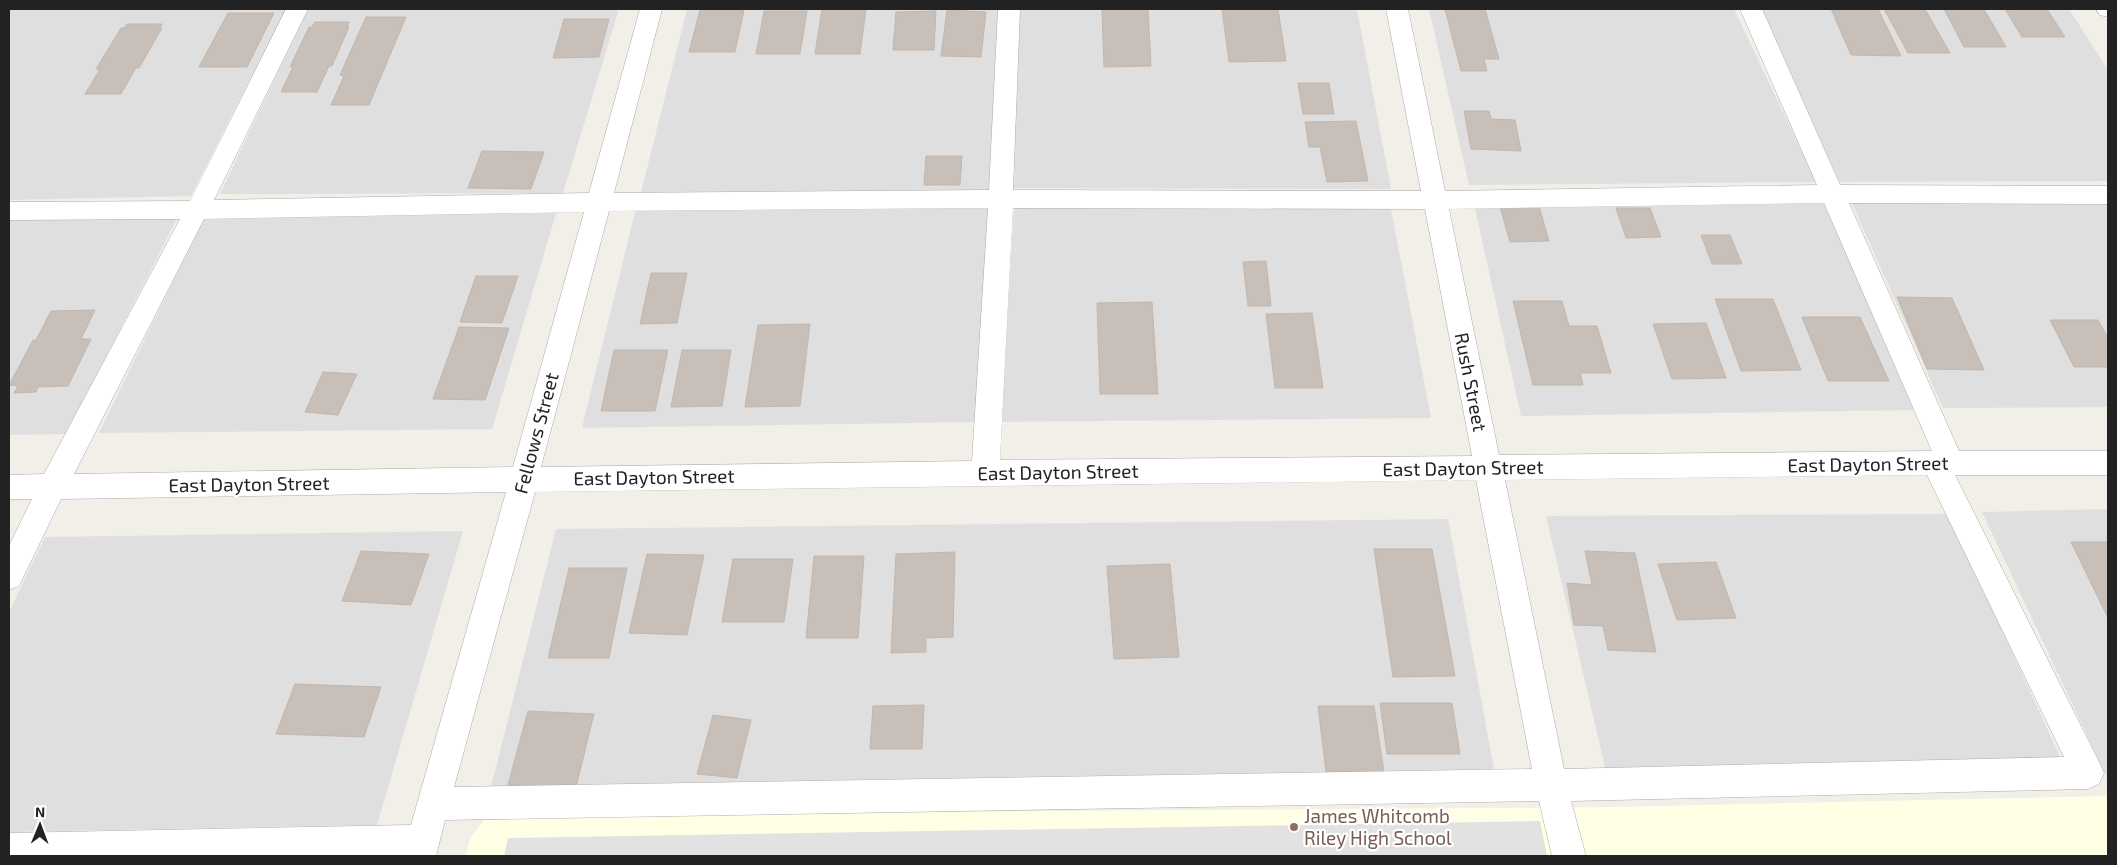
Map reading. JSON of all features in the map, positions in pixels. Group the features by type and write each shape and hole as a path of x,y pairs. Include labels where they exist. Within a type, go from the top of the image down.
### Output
{"street":[{"path":"9,576 52,487 197,210 297,9"},
{"name":"Fellows Street","path":"421,849 524,479 651,9"},
{"path":"985,473 1001,199 1009,9"},
{"name":"Rush Street","path":"1397,9 1551,785 1569,856"},
{"path":"434,804 1551,785 2088,773 1943,463 1833,194 1751,9"},
{"path":"9,211 197,210 598,202 1001,199 1436,200 1833,194 2108,195"},
{"name":"East Dayton Street","path":"9,487 985,473 2108,463"},
{"path":"9,850 421,849"}],"shaded area":[{"path":"9,9 285,9 191,196 9,200"},
{"path":"308,9 619,9 563,193 220,194"},
{"path":"687,9 1001,9 993,191 641,192"},
{"path":"1020,9 1357,9 1391,189 1014,188"},
{"path":"1429,9 1734,9 1816,182 1469,185"},
{"path":"1756,9 2069,9 2108,70 2108,181 1840,182"},
{"path":"2108,198 2108,407 1943,408 1850,199"},
{"path":"1824,199 1917,410 1521,416 1474,204"},
{"path":"990,207 977,422 582,428 636,208"},
{"path":"1014,208 1391,209 1431,418 1001,422"},
{"path":"557,210 492,429 99,433 205,216"},
{"path":"178,217 66,434 9,435 9,219"},
{"path":"2108,509 2108,780 1982,512"},
{"path":"1949,514 2061,759 1606,771 1546,516"},
{"path":"1448,519 1494,769 490,791 556,529"},
{"path":"463,531 377,825 9,832 9,612 45,537"},
{"name":"James Whitcomb Riley High School","path":"2108,796 2108,856 466,856 470,838 488,815 1615,807"},
{"path":"1540,821 1547,856 504,856 508,838"}],"building":[{"path":"822,9 866,9 860,54 815,54"},
{"path":"1102,9 1148,9 1151,66 1104,67"},
{"path":"1222,9 1278,9 1286,61 1229,62"},
{"path":"1445,9 1485,9 1499,59 1484,59 1487,71 1461,71"},
{"path":"1831,9 1878,9 1901,56 1851,55"},
{"path":"1884,9 1925,9 1950,53 1908,53"},
{"path":"1944,9 1984,9 2006,47 1964,47"},
{"path":"2005,9 2047,9 2065,37 2022,37"},
{"path":"700,10 744,10 735,52 689,52"},
{"path":"947,10 986,12 981,57 941,56"},
{"path":"764,11 807,11 800,54 756,54"},
{"path":"936,11 934,50 893,50 896,12"},
{"path":"228,13 274,13 247,67 199,67"},
{"path":"366,17 406,17 369,105 331,105 344,76 340,75"},
{"path":"564,19 609,19 599,57 553,58"},
{"path":"315,22 349,22 347,27 349,27 332,66 329,66 317,92 281,92 293,67 290,67 309,27 312,27"},
{"path":"127,24 162,24 159,29 162,28 139,68 136,68 121,94 85,94 100,69 96,69 121,28 124,28"},
{"path":"1298,83 1329,83 1334,114 1303,114"},
{"path":"1464,111 1489,111 1491,119 1515,120 1521,151 1471,149"},
{"path":"1356,121 1368,181 1327,182 1320,147 1309,147 1305,122"},
{"path":"482,151 544,152 531,189 468,188"},
{"path":"926,156 962,156 960,185 924,185"},
{"path":"1539,206 1549,241 1510,242 1500,207"},
{"path":"1616,208 1650,208 1661,237 1626,238"},
{"path":"1701,235 1730,235 1742,264 1712,264"},
{"path":"1266,261 1271,306 1248,306 1243,262"},
{"path":"651,273 687,273 677,323 640,324"},
{"path":"476,276 518,276 502,323 460,322"},
{"path":"1897,297 1952,298 1984,370 1927,369"},
{"path":"1715,299 1773,299 1801,370 1741,371"},
{"path":"1513,301 1562,301 1569,326 1597,326 1611,373 1580,373 1583,385 1533,385"},
{"path":"1152,302 1158,394 1100,394 1097,303"},
{"path":"95,310 81,339 91,339 68,386 38,387 36,392 14,393 18,386 9,385 51,311"},
{"path":"1312,313 1323,388 1275,388 1266,314"},
{"path":"1802,317 1860,317 1889,381 1828,381"},
{"path":"2050,320 2098,320 2108,338 2108,367 2074,367"},
{"path":"1706,323 1726,378 1672,379 1653,324"},
{"path":"810,324 800,406 745,407 758,325"},
{"path":"459,327 509,328 485,400 433,399"},
{"path":"614,350 668,350 655,411 601,411"},
{"path":"682,350 731,350 722,406 671,407"},
{"path":"323,372 357,374 338,415 305,412"},
{"path":"2071,542 2108,542 2108,618"},
{"path":"1374,549 1432,549 1455,676 1393,677"},
{"path":"361,551 429,554 411,605 342,601"},
{"path":"1585,551 1635,553 1656,652 1608,650 1603,626 1574,625 1567,583 1592,585"},
{"path":"955,552 953,637 926,638 926,652 891,653 896,554"},
{"path":"647,554 704,555 687,635 629,633"},
{"path":"814,556 864,556 858,638 806,638"},
{"path":"733,559 793,559 784,622 722,622"},
{"path":"1716,562 1736,618 1677,620 1658,564"},
{"path":"1170,564 1179,657 1114,659 1107,566"},
{"path":"569,568 627,568 609,658 548,658"},
{"path":"295,684 381,687 364,737 276,734"},
{"path":"1380,703 1452,703 1460,754 1387,754"},
{"path":"924,705 922,749 870,749 873,706"},
{"path":"1318,706 1374,706 1384,772 1326,772"},
{"path":"528,711 594,714 576,787 508,785"},
{"path":"713,715 751,720 737,778 697,774"}],"place":[{"name":"James Whitcomb Riley High School","path":"1294,827"}]}
